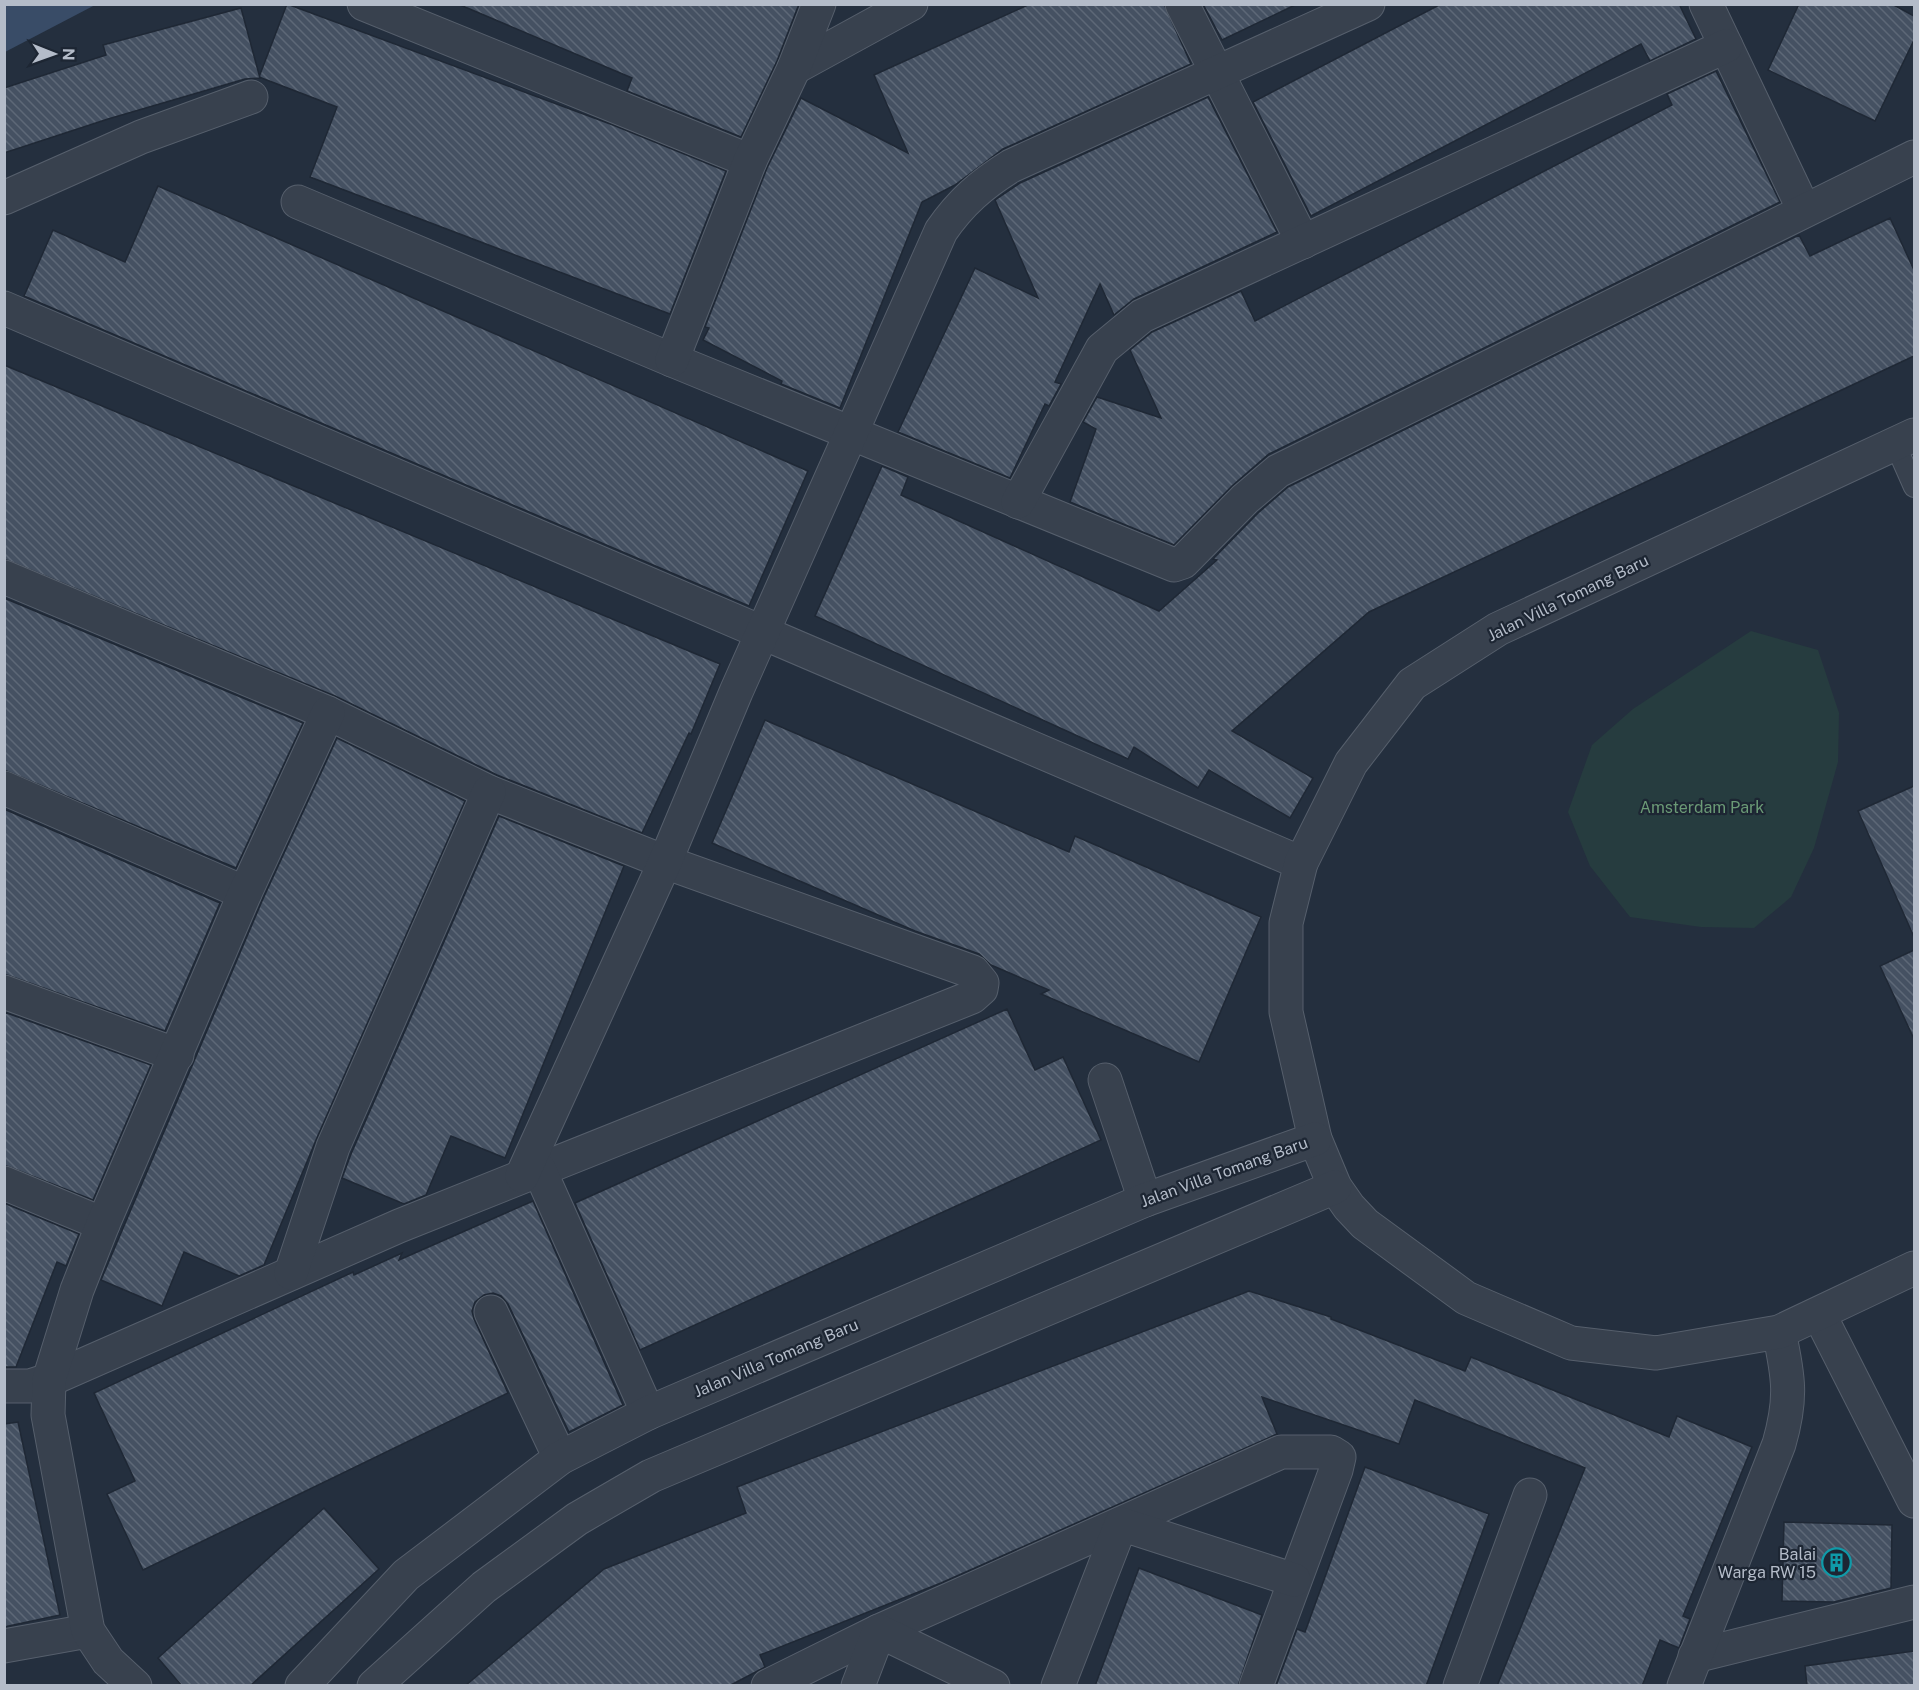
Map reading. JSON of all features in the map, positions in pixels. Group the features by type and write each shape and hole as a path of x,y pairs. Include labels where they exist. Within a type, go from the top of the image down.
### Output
{"street":[{"path":"364,4 750,161"},
{"path":"672,360 750,161 794,68 819,4"},
{"path":"1182,4 1303,242"},
{"path":"648,1413 530,1173 763,632 941,231 957,207 981,185 1011,166 1219,74 1368,4"},
{"path":"1706,4 1804,210"},
{"path":"794,68 903,6"},
{"path":"1018,502 1102,350 1142,316 1726,46"},
{"path":"4,198 141,136 251,97"},
{"path":"298,202 672,360 1174,565 1183,562 1245,499 1278,471 1804,210 1912,166"},
{"path":"4,308 1301,863"},
{"name":"Jalan Villa Tomang Baru","path":"1905,440 1498,629 1412,684 1351,763 1301,863 1286,922 1286,1012 1315,1139 1335,1187 1365,1224 1466,1298 1571,1343 1656,1353 1779,1332 1914,1268"},
{"path":"4,577 328,713 489,792 665,862 973,972 980,978 981,989 972,997 399,1226 49,1380 30,1386 4,1386"},
{"path":"135,1686 108,1661 88,1631 48,1415 49,1380 76,1290 103,1224 244,892 328,713"},
{"path":"4,788 244,892"},
{"path":"291,1273 333,1147 489,792"},
{"path":"4,992 177,1054"},
{"path":"1105,1080 1145,1200"},
{"name":"Jalan Villa Tomang Baru","path":"302,1686 406,1575 560,1458 648,1413 1145,1200 1315,1139"},
{"path":"4,1183 103,1224"},
{"path":"374,1686 484,1587 577,1519 651,1476 1335,1187"},
{"path":"491,1312 560,1458"},
{"path":"1819,1314 1914,1501"},
{"path":"1689,1671 1779,1444 1789,1410 1789,1376 1779,1332"},
{"path":"768,1686 879,1631 1281,1452 1331,1452 1339,1457 1336,1470 1256,1686"},
{"path":"1460,1686 1530,1495"},
{"path":"1121,1524 1294,1580"},
{"path":"1058,1686 1121,1524"},
{"path":"1689,1671 1914,1602"},
{"path":"4,1646 88,1631"},
{"path":"858,1686 879,1631"},
{"path":"879,1631 993,1686"}],"lane":[{"path":"1905,440 1914,487"}],"green space":[{"name":"Amsterdam Park","path":"1751,631 1818,650 1839,713 1838,762 1814,848 1791,897 1754,928 1701,927 1630,917 1590,866 1568,812 1592,745 1633,709"}],"water":[{"path":"5,4 95,4 95,5 5,52"}],"building":[{"path":"287,4 613,125 726,171 670,314 310,177 337,107 259,77"},
{"path":"458,4 799,4 777,61 741,137 627,91 632,78"},
{"path":"1030,4 1164,4 1191,64 1003,149 955,185 922,202 840,408 781,384 782,381 703,340 709,328 705,327 767,168 801,98 908,153 874,75"},
{"path":"1203,4 1297,4 1222,40"},
{"path":"1441,4 1679,4 1696,39 1650,61 1641,44 1311,216 1253,102"},
{"path":"1799,4 1892,4 1914,16 1914,40 1875,121 1768,70"},
{"path":"241,8 260,78 245,79 108,119 4,153 4,88 106,55 103,45"},
{"path":"1716,71 1780,202 1269,454 1232,486 1174,545 1070,502 1096,429 1083,422 1097,397 1161,418 1130,350 1152,332 1241,291 1255,321 1672,105 1667,94"},
{"path":"1208,97 1277,232 1134,299 1114,315 1100,284 1055,382 1061,384 1049,406 1045,404 1010,478 898,432 975,268 1038,298 995,200 1020,183"},
{"path":"158,186 808,471 749,606 24,296 53,230 125,262"},
{"path":"1890,218 1914,270 1914,356 1369,612 1232,731 1313,778 1290,818 1209,770 1198,788 1134,747 1128,759 815,616 882,466 908,477 901,495 1159,611 1217,560 1213,559 1258,513 1288,487 1799,235 1810,256"},
{"path":"4,365 720,664 691,734 689,733 642,833 497,775 335,696 4,559"},
{"path":"4,598 303,723 236,868 4,770"},
{"path":"765,720 1069,852 1075,836 1261,917 1199,1062 1041,994 1049,990 991,965 979,954 915,931 712,843"},
{"path":"337,738 465,801 316,1140 264,1265 239,1276 184,1252 162,1306 101,1280 262,901"},
{"path":"1914,786 1914,937 1858,811"},
{"path":"4,809 220,903 165,1031 4,974"},
{"path":"499,816 624,866 505,1158 451,1136 426,1195 404,1204 342,1178"},
{"path":"1914,950 1914,1039 1880,966"},
{"path":"1007,1009 1035,1070 1063,1057 1101,1140 640,1350 575,1203"},
{"path":"4,1012 151,1065 93,1200 4,1165"},
{"path":"533,1201 623,1405 569,1432 508,1304 501,1296 493,1293 484,1295 475,1302 472,1311 508,1393 143,1570 107,1494 135,1481 94,1393 353,1272 354,1275 402,1253 399,1260"},
{"path":"4,1203 79,1234 66,1266 57,1262 16,1367 4,1367"},
{"path":"1249,1291 1331,1317 1331,1319 1465,1371 1471,1357 1669,1437 1677,1416 1752,1447 1683,1616 1690,1619 1679,1648 1660,1640 1642,1686 1497,1686 1585,1468 1415,1400 1399,1444 1262,1397 1277,1434 941,1583 760,1655 765,1667 729,1686 465,1686 604,1569 746,1513 737,1487"},
{"path":"18,1422 60,1615 4,1627 4,1424"},
{"path":"1365,1467 1489,1514 1426,1686 1276,1686 1297,1629 1305,1632"},
{"path":"324,1508 379,1569 250,1686 182,1686 158,1658"},
{"name":"Balai Warga RW 15","path":"1784,1522 1892,1525 1891,1588 1834,1602 1782,1601"},
{"path":"1139,1568 1262,1615 1238,1686 1095,1686"},
{"path":"1914,1651 1914,1686 1807,1686 1805,1666"}],"place":[{"name":"Balai Warga RW 15","path":"1837,1563"}]}
